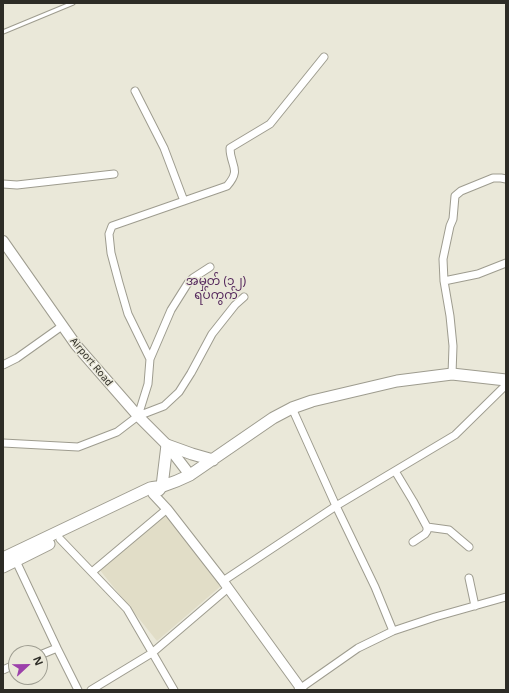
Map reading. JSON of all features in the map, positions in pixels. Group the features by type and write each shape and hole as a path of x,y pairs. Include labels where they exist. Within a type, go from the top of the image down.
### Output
{"main road":[{"name":"Airport Road","path":"4,244 76,345 138,416 167,445 190,475"},
{"path":"3,558 150,488 162,486 190,475 273,418 292,408 397,381 452,374 506,380"},
{"path":"3,567 158,491 162,486 167,445 213,460"}],"street":[{"path":"150,359 128,314 111,253 109,234 112,226 227,186 233,180 235,172 230,148 270,124 324,57"},
{"path":"135,91 164,148 184,201"},
{"path":"3,184 17,185 114,174"},
{"path":"452,374 453,346 444,281 444,259 450,226 453,219 455,196 461,191 493,178 506,179"},
{"path":"444,281 478,274 506,263"},
{"path":"138,416 148,384 150,359 170,310 188,283 210,267"},
{"path":"3,443 78,446 117,432 138,416 164,406 179,392 212,334 235,305 244,297"},
{"path":"3,365 17,358 62,326"},
{"path":"91,690 152,653 226,585 336,506 455,435 506,385"},
{"path":"292,408 336,506 375,587 393,631"},
{"path":"395,471 427,527 425,534 413,542"},
{"path":"153,494 167,509 226,585 300,689 358,648 393,631 435,617 506,597"},
{"path":"92,572 167,509"},
{"path":"427,527 449,530 469,547"},
{"path":"60,539 127,609 173,690"},
{"path":"16,561 78,690"},
{"path":"469,578 475,606"},
{"path":"48,651 57,648"}],"lane":[{"path":"3,32 73,3"}],"shaded area":[{"path":"167,512 221,586 157,641 99,569"}],"district":[{"name":"အမှတ် (၁၂) ရပ်ကွက်","path":"216,289"}]}
